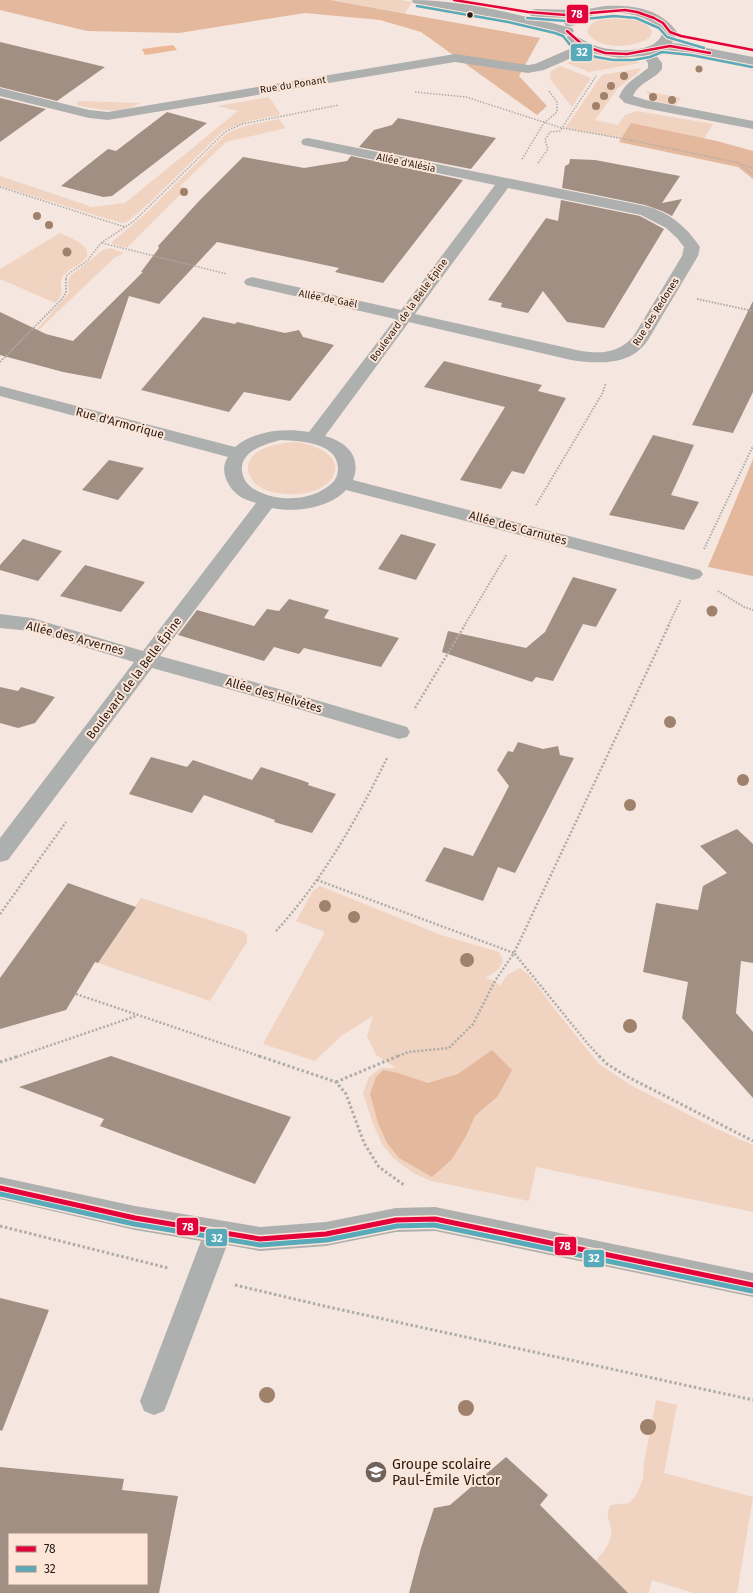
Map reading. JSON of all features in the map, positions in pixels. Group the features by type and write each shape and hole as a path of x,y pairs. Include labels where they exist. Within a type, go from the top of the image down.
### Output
{"street":[{"path":"418,0 509,16 567,31 574,41 584,47 614,54 646,52 661,46 667,41 670,32"},
{"path":"454,0 528,12 581,14 614,10 637,12 663,23 670,32 709,42 753,50"},
{"path":"637,12 646,0"},
{"path":"567,31 570,23 581,14"},
{"path":"661,46 753,61"},
{"name":"Rue du Ponant","path":"0,92 82,112 108,116 455,58 513,68 528,69 539,67 584,47"},
{"path":"646,52 655,63 654,69 650,74 630,87 626,97 630,100 753,125"},
{"name":"Allée d'Alésia","path":"308,142 504,183"},
{"name":"Rue des Redones","path":"404,316 571,355 600,358 615,356 633,349 640,340 690,256 692,247 686,237 668,220 645,211 504,183"},
{"name":"Boulevard de la Belle Épine","path":"316,438 404,316 504,183"},
{"name":"Allée de Gaël","path":"252,282 404,316"},
{"name":"Rue d'Armorique","path":"0,391 239,454"},
{"path":"281,435 299,435 316,438 330,444 341,452 347,462 347,472 342,483 333,492 318,499 302,503 284,504 267,501 251,495 239,486 233,476 233,464 239,454 250,445 270,437 281,435"},
{"name":"Allée des Carnutes","path":"342,483 693,574"},
{"name":"Boulevard de la Belle Épine","path":"0,854 267,501"},
{"name":"Allée des Arvernes","path":"0,621 32,625 148,659"},
{"name":"Allée des Helvètes","path":"148,659 399,732"},
{"path":"0,1188 135,1218 260,1239 326,1234 396,1220 435,1219 753,1285"},
{"path":"154,1401 218,1232"}],"path":[{"path":"504,183 518,166 544,123 557,112 557,102 544,84 528,69"},
{"path":"267,89 286,116"},
{"path":"410,92 466,97 562,128 739,163 753,168"},
{"path":"0,362 63,298 66,292 65,282 67,276 87,261 101,243 134,221 225,132 242,124 340,105"},
{"path":"522,186 548,149 544,140 550,132 560,131 573,112"},
{"path":"739,163 753,175"},
{"path":"0,187 125,227"},
{"path":"101,243 217,270 252,282"},
{"path":"669,293 753,311"},
{"path":"276,931 289,917 317,880 375,784 399,732 429,687 602,394 615,356"},
{"path":"336,1082 408,1052 449,1048 473,1024 495,981 514,952 753,446"},
{"path":"693,574 744,607 753,610"},
{"path":"0,914 68,820"},
{"path":"317,880 514,952 588,1044 607,1064 628,1077 753,1141"},
{"path":"76,994 137,1016 211,1039 336,1082 346,1094 364,1143 379,1168 401,1184 417,1190 425,1198 435,1219"},
{"path":"0,1062 137,1016"},
{"path":"0,1226 324,1306 753,1400"}],"shaded area":[{"path":"0,0 330,0 540,38 519,76 547,106 537,115 421,32 380,20 305,13 179,33 87,31 0,10"},
{"path":"330,0 401,0 412,2 405,13"},
{"path":"612,18 628,19 644,23 652,31 651,36 636,44 617,46 598,42 591,37 587,31 591,24"},
{"path":"173,45 177,50 145,55 142,49"},
{"path":"582,57 630,59 640,63 589,72 567,63"},
{"path":"560,66 591,78 572,107 550,79 551,71"},
{"path":"641,68 638,73 618,88 595,120 618,125 625,115 637,111 713,124 695,153 565,128 602,75"},
{"path":"646,91 681,98 676,105 663,103 651,98"},
{"path":"269,97 280,113 279,115 249,121 223,131 149,203 127,222 123,223 108,219 0,186 0,176 92,207 125,203 238,111 217,106"},
{"path":"78,101 139,103 133,107 125,109 109,110 77,105"},
{"path":"279,119 286,128 226,142 180,186 187,188 127,248 112,244 112,242 145,214 226,134 245,126"},
{"path":"631,123 717,141 753,151 753,179 738,167 619,142"},
{"path":"60,233 79,242 86,249 87,253 86,258 83,261 64,274 61,282 61,296 55,303 0,279 0,269"},
{"path":"110,248 124,253 114,258 22,346 69,293 68,283 70,276 103,250"},
{"path":"296,442 318,448 331,457 335,463 335,470 332,478 326,484 319,489 309,492 289,494 270,491 254,483 249,475 248,469 249,462 253,456 259,451 274,445"},
{"path":"753,459 753,576 708,567"},
{"path":"320,886 441,935 499,952 503,961 502,964 496,972 485,978 495,981 500,986 507,975 520,968 529,975 599,1064 632,1086 715,1128 753,1145 753,1212 536,1167 529,1201 431,1181 413,1173 393,1158 382,1144 373,1124 363,1093 369,1077 381,1068 396,1068 376,1055 367,1036 373,1016 341,1036 315,1061 263,1044 325,932 296,921 313,891"},
{"path":"141,898 243,931 247,935 247,942 210,1001 98,963"},
{"path":"492,1050 512,1070 498,1096 475,1116 466,1136 452,1159 432,1177 399,1158 387,1143 378,1123 370,1094 376,1077 383,1070 398,1073 428,1083 458,1074"},
{"path":"656,1400 677,1405 664,1473 753,1497 737,1593 693,1593 652,1580 649,1593 605,1593 596,1561 607,1546 611,1534 608,1511 611,1505 629,1503 637,1494 643,1478 644,1463"}],"building":[{"path":"0,42 105,67 57,101 0,87"},
{"path":"0,98 46,109 0,142"},
{"path":"167,112 207,123 112,196 103,197 61,186 108,149 116,151"},
{"path":"398,118 496,138 471,169 359,147 374,130 392,125"},
{"path":"351,156 463,180 383,283 335,272 339,268 217,242 159,304 129,296 101,379 63,372 0,355 0,312 46,334 73,341 143,272 141,272 159,248 158,246 199,201 243,157 304,168 347,161"},
{"path":"570,159 595,160 680,176 662,203 682,199 672,216 645,205 562,188 565,166 569,164"},
{"path":"561,200 640,216 664,229 604,328 567,322 543,291 528,313 501,307 502,303 488,300 546,218 558,221"},
{"path":"753,301 753,392 733,433 692,425"},
{"path":"203,317 235,324 237,322 285,333 299,330 303,337 334,345 290,401 244,392 229,412 141,390"},
{"path":"444,361 542,385 538,391 566,398 524,474 512,471 501,489 460,480 505,407 424,387"},
{"path":"653,435 694,445 671,495 699,502 684,530 609,515"},
{"path":"109,460 144,468 118,500 82,490"},
{"path":"401,534 436,544 416,580 378,569"},
{"path":"23,539 62,551 38,581 0,570 0,565"},
{"path":"85,565 145,582 121,612 60,596"},
{"path":"573,577 617,589 596,627 583,624 553,681 536,677 532,682 442,652 448,631 526,648 545,632"},
{"path":"289,599 329,610 324,618 399,638 381,667 304,648 299,654 274,647 264,661 178,635 197,610 254,626 267,609 279,611"},
{"path":"0,687 18,691 21,687 55,697 35,723 18,728 0,723"},
{"path":"518,742 543,749 558,746 560,755 574,758 515,873 498,867 483,901 425,881 444,847 473,856 509,786 497,770 508,751 513,752"},
{"path":"151,757 187,767 193,760 252,780 261,767 301,780 309,783 308,785 336,794 312,833 274,822 275,820 204,795 192,813 129,794"},
{"path":"737,829 753,844 753,963 741,961 736,1013 753,1032 753,1098 682,1018 688,982 643,972 656,903 698,910 703,886 727,873 700,846"},
{"path":"68,883 136,907 98,963 95,962 66,1010 0,1029 0,978"},
{"path":"111,1056 291,1117 255,1184 100,1126 104,1119 19,1087"},
{"path":"0,1298 49,1310 2,1431 0,1430"},
{"path":"506,1457 548,1495 540,1505 628,1593 409,1593 434,1508 450,1505"},
{"path":"0,1467 124,1479 122,1490 178,1496 159,1593 0,1593"}],"transit line":[{"name":"78","path":"454,0 528,12 566,15 625,10 637,12 654,18 663,23 670,32 681,36 753,50"},
{"name":"32","path":"417,6 508,22 555,33 563,36 571,46 583,53 596,57 613,60 633,60 650,57 662,52 691,55 752,67"},
{"name":"32","path":"527,18 566,21 614,16 636,18 659,28 667,37 704,48"},
{"name":"78","path":"567,31 584,46 605,53 638,53 662,46 675,46 710,53"},
{"name":"78","path":"0,1188 135,1218 260,1239 326,1234 396,1220 435,1219 753,1285"},
{"name":"32","path":"0,1194 134,1224 260,1245 327,1240 397,1226 434,1225 752,1291"}],"place":[{"name":"Groupe scolaire Paul-Émile Victor","path":"376,1472"}]}
